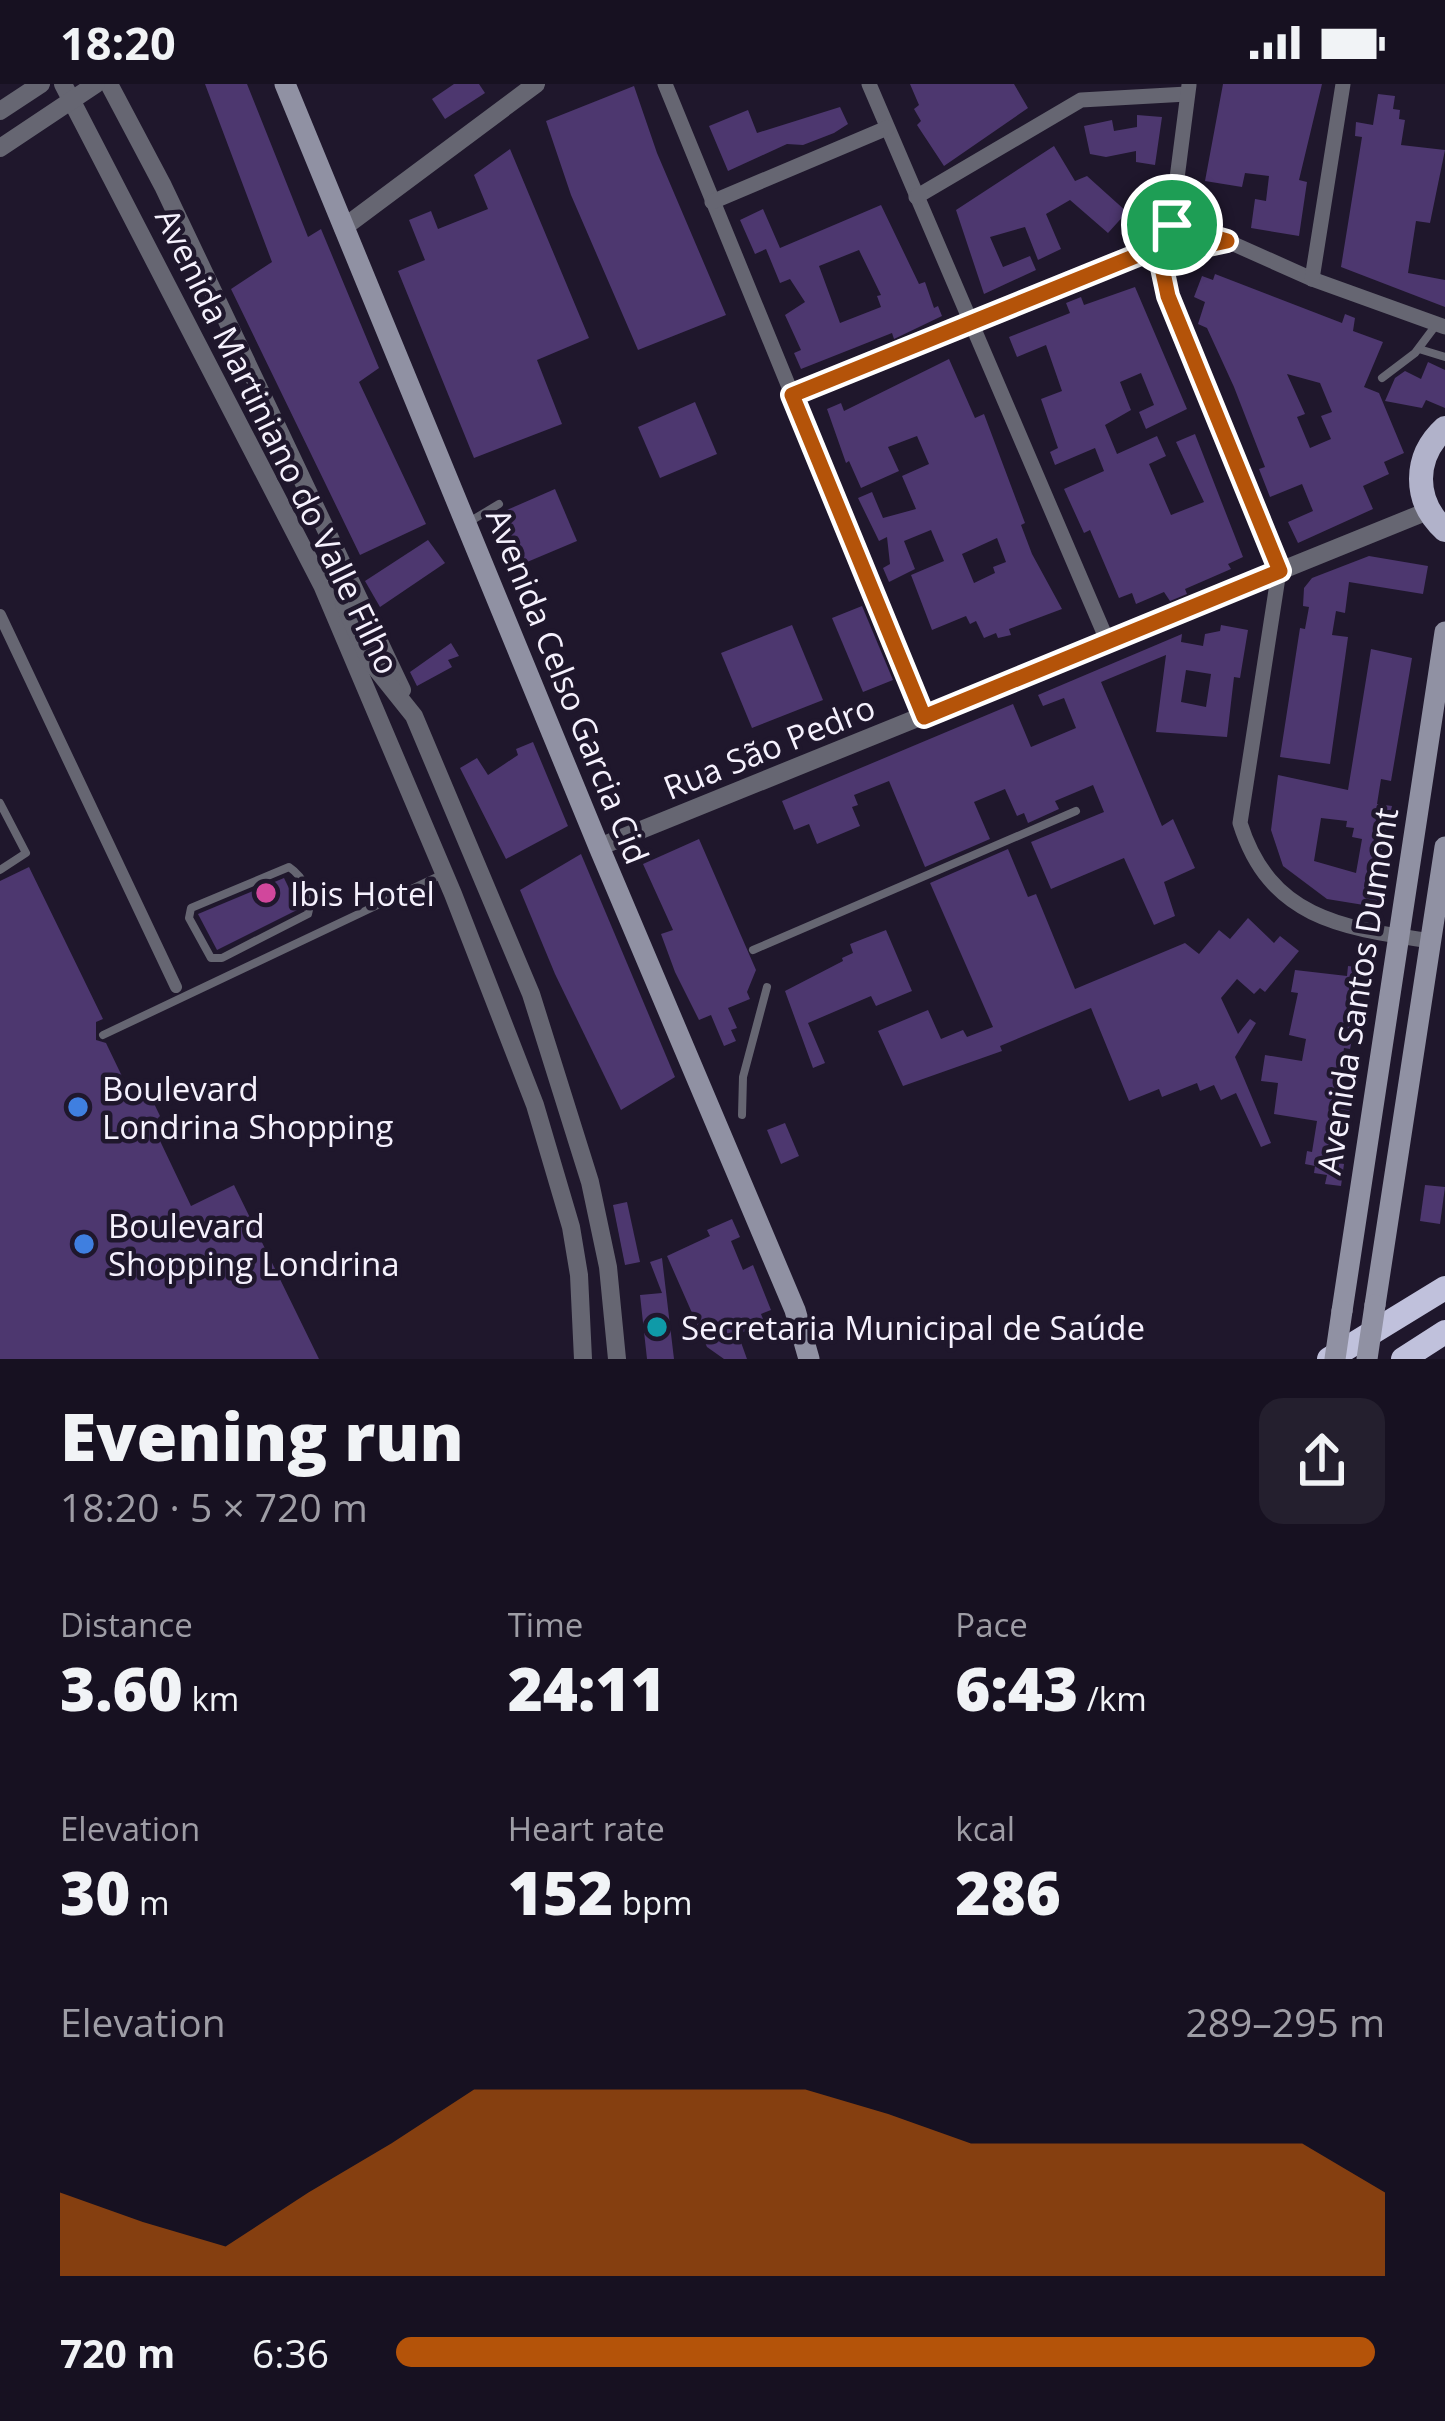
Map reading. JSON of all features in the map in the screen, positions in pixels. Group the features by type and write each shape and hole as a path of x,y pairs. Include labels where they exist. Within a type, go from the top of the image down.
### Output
{"highway":[{"path":"1332,1359 1445,1288"},
{"path":"1403,1359 1445,1332"}],"main road":[{"name":"Avenida Celso Garcia Cid","path":"285,84 598,847 795,1310 808,1359"},
{"path":"1445,428 1427,448 1420,469 1420,490 1428,511 1445,530"},
{"name":"Avenida Santos Dumont","path":"1332,1359 1445,632"},
{"name":"Avenida Santos Dumont","path":"1367,1359 1445,847"},
{"name":"Avenida Celso Garcia Cid","path":"795,1310 826,1359"}],"street":[{"path":"0,111 40,84"},
{"path":"0,148 68,92 96,84"},
{"path":"109,84 163,186 415,716 531,994 590,1182 608,1267 617,1359"},
{"path":"343,228 514,90 536,84"},
{"path":"665,84 924,717"},
{"path":"868,84 1107,640"},
{"path":"1312,279 1342,84"},
{"path":"916,197 1081,100 1188,89 1174,226 1185,250"},
{"name":"Avenida Martiniano do Valle Filho","path":"68,92 322,585 445,873 535,1105 558,1182 579,1275 583,1359"},
{"path":"712,202 886,128"},
{"path":"1431,940 1330,922 1288,902 1249,852 1240,823 1280,571 1168,296 1150,233 1159,226 1174,226 1227,241 1312,279 1441,326"},
{"path":"792,395 970,319 1154,257 1178,260 1185,250 1227,241"},
{"name":"Rua São Pedro","path":"598,847 1428,511"},
{"path":"322,585 337,589 370,661 415,716"},
{"path":"0,615 176,987"}],"lane":[{"path":"1382,378 1441,326"},
{"path":"1419,349 1445,357"},
{"path":"466,524 499,504"},
{"path":"0,803 26,853 0,870"},
{"path":"754,950 1076,812"},
{"path":"289,867 298,874 310,899 308,914 222,958 206,952 189,918 191,908 289,867"},
{"path":"103,1035 445,873"},
{"path":"742,1115 742,1077 767,987"}],"building":[{"path":"205,84 247,84 308,237 321,229 379,368 359,382 426,524 360,555 231,289 272,262"},
{"path":"454,84 479,84 485,93 445,119 432,99"},
{"path":"910,84 1014,84 1028,108 944,166 917,125 921,121 914,109 919,105"},
{"path":"1223,84 1322,84 1299,180 1307,182 1299,236 1251,228 1255,199 1266,201 1269,176 1245,173 1242,187 1205,181"},
{"path":"634,86 657,153 726,315 638,350 571,195 546,121"},
{"path":"1378,94 1395,96 1393,109 1400,110 1399,119 1405,120 1401,145 1445,150 1430,223 1416,221 1408,273 1445,280 1445,307 1341,267 1362,137 1355,136 1356,122 1373,125"},
{"path":"840,107 848,124 834,133 803,145 787,144 728,171 709,126 748,110 757,133"},
{"path":"1137,115 1162,117 1155,165 1136,162 1136,151 1106,157 1090,154 1084,126 1112,120 1114,131 1137,127"},
{"path":"1054,146 1075,181 1087,176 1127,212 1108,233 1070,200 1046,214 1061,249 1038,260 1025,227 990,237 1003,267 1030,256 1036,270 984,294 956,210"},
{"path":"510,149 589,338 537,360 562,424 474,458 398,271 425,260 409,220 431,211 438,229 488,209 474,175"},
{"path":"881,205 919,284 925,282 942,316 894,339 892,333 801,369 794,353 801,350 785,315 805,302 790,279 780,283 766,249 755,254 740,220 763,209 780,248","holes":["859,250 881,295 877,296 881,307 840,323 819,266"]},
{"path":"1215,274 1342,323 1345,314 1355,318 1353,331 1383,342 1364,387 1379,393 1404,453 1384,462 1389,474 1363,486 1373,509 1298,543 1288,522 1313,511 1302,484 1270,497 1259,469 1265,467 1234,387 1207,328 1198,324 1205,302 1194,297 1202,276 1213,280","holes":["1287,374 1320,383 1332,412 1321,416 1331,439 1310,448 1297,417 1305,414"]},
{"path":"1135,287 1187,409 1146,429 1139,412 1154,405 1141,373 1120,382 1131,410 1105,425 1117,454 1157,436 1166,456 1149,464 1171,515 1204,502 1176,442 1195,434 1243,557 1228,564 1231,569 1185,589 1187,594 1170,601 1164,592 1136,604 1132,593 1119,598 1090,530 1084,533 1064,489 1104,471 1095,448 1055,465 1050,452 1058,448 1041,399 1062,391 1046,345 1017,357 1009,337 1070,313 1066,303 1081,297 1084,305"},
{"path":"949,359 975,418 984,414 1032,554 1062,609 1009,629 1011,635 998,638 996,633 984,638 976,621 970,624 966,616 932,630 911,575 944,561 931,530 904,541 915,569 889,582 883,568 890,564 887,537 879,541 858,498 872,492 883,518 916,509 902,476 929,464 917,436 888,447 899,471 861,488 849,461 846,463 827,409 841,403 844,411","holes":["997,538 1006,562 974,583 962,554"]},
{"path":"1428,362 1445,370 1445,408 1426,400 1422,408 1385,401 1395,378 1405,371 1421,379"},
{"path":"695,402 717,454 660,478 638,427"},
{"path":"555,489 577,541 520,565 498,514"},
{"path":"428,540 445,563 380,607 365,581"},
{"path":"1369,556 1428,566 1423,594 1349,582 1345,613 1336,611 1332,635 1348,637 1330,764 1280,757 1300,628 1305,629 1309,607 1303,606 1304,588 1312,578"},
{"path":"862,606 893,680 863,692 832,618"},
{"path":"792,625 823,700 752,728 721,653"},
{"path":"1221,625 1248,630 1240,678 1234,677 1227,737 1156,732 1166,655 1101,682 1162,826 1173,819 1195,868 1164,882 1175,916 1154,925 1124,858 1051,889 1031,842 1104,812 1093,785 1055,801 1059,809 1028,823 1024,813 1017,816 1005,789 974,802 990,839 925,867 889,781 854,795 858,805 852,807 860,826 817,844 809,824 794,830 782,801 1013,704 1031,747 1076,728 1064,698 1043,706 1038,695 1182,634 1181,642 1203,646 1205,634 1220,631","holes":["1186,670 1211,674 1206,707 1181,702"]},
{"path":"451,643 459,656 448,660 452,667 417,686 410,672"},
{"path":"1371,649 1412,658 1391,781 1381,779 1377,804 1392,806 1376,876 1381,877 1376,907 1327,899 1283,866 1271,830 1278,775 1348,790","holes":["1321,818 1347,821 1346,827 1354,828 1352,837 1362,839 1356,873 1314,861"]},
{"path":"533,742 568,826 506,859 460,768 477,758 488,775 518,755 516,749"},
{"path":"699,839 756,970 747,992 750,999 728,1008 737,1028 731,1030 736,1041 724,1046 711,1015 699,1020 675,972 661,934 673,930 643,864"},
{"path":"1008,849 1028,897 1036,894 1075,989 1185,943 1199,954 1219,930 1230,939 1248,918 1274,943 1280,936 1299,951 1265,992 1260,988 1254,994 1237,979 1221,998 1238,1034 1250,1019 1256,1023 1235,1057 1271,1143 1261,1147 1236,1093 1221,1100 1214,1085 1200,1091 1197,1083 1162,1097 1159,1089 1129,1101 1091,1008 1000,1046 1002,1051 903,1086 878,1031 928,1010 941,1039 963,1030 967,1037 993,1027 930,883"},
{"path":"581,854 675,1077 621,1110 520,890"},
{"name":"Boulevard Londrina Shopping","path":"29,867 103,1019 96,1022 96,1040 106,1043 132,1097 147,1089 160,1116 152,1124 191,1206 234,1185 319,1359 0,1359 0,881"},
{"name":"Ibis Hotel","path":"284,878 299,909 217,950 198,914"},
{"path":"886,930 912,991 876,1006 871,996 808,1023 825,1063 813,1068 785,991 843,961 853,953 850,944"},
{"path":"1348,966 1364,968 1359,998 1349,997 1344,1023 1355,1026 1350,1049 1344,1048 1337,1092 1352,1095 1345,1139 1336,1138 1332,1162 1344,1164 1341,1186 1325,1184 1327,1175 1314,1173 1315,1166 1305,1164 1317,1121 1274,1114 1278,1083 1261,1081 1265,1055 1302,1061 1306,1039 1289,1035 1298,993 1291,992 1295,970 1347,976"},
{"path":"785,1123 799,1156 781,1164 767,1130"},
{"path":"1425,1185 1445,1187 1440,1224 1420,1221"},
{"path":"627,1202 640,1262 625,1265 613,1205"},
{"path":"732,1219 740,1237 731,1241 743,1270 753,1265 771,1310 761,1314 765,1324 738,1334 747,1359 724,1359 707,1347 667,1256 710,1236 707,1230"},
{"name":"Secretaria Municipal de Saúde","path":"662,1258 674,1359 647,1359 640,1295 662,1293 650,1262"}],"place":[{"name":"Ibis Hotel","path":"266,893"},
{"name":"Boulevard Londrina Shopping","path":"78,1107"},
{"name":"Boulevard Shopping Londrina","path":"84,1244"},
{"name":"Secretaria Municipal de Saúde","path":"657,1327"}],"route":[{"path":"1172,225 1227,241 1185,250 1178,260 1161,263 1168,296 1280,571 924,717 792,395 970,319 1148,251 1150,233 1172,225"}]}
